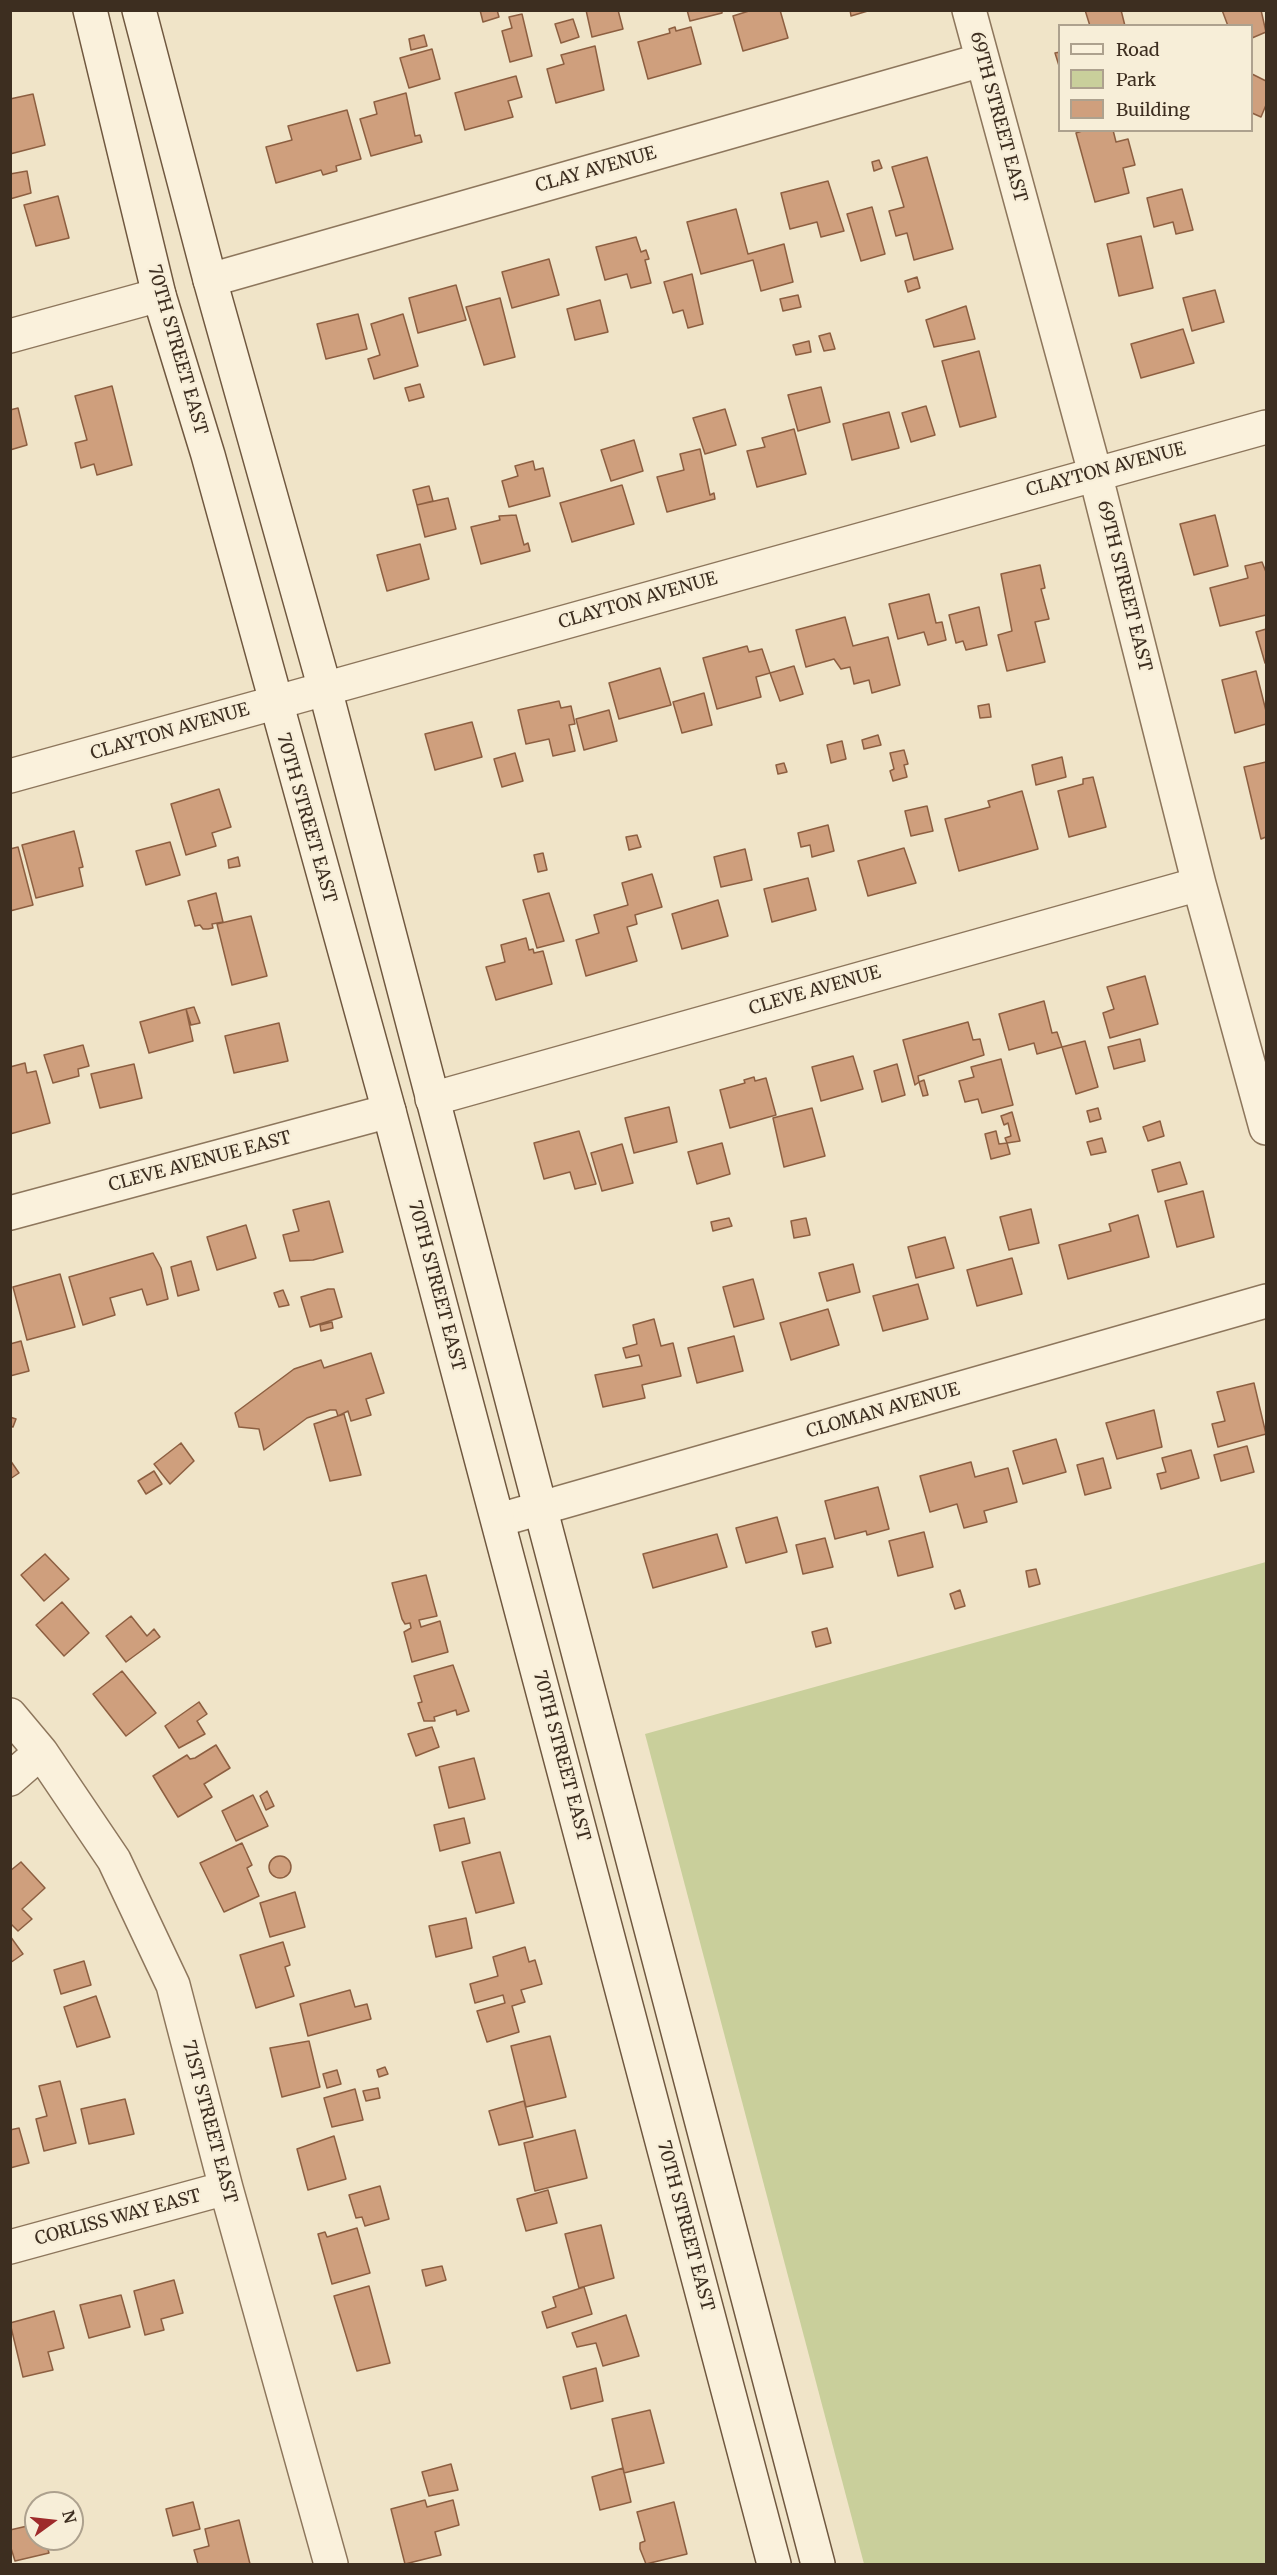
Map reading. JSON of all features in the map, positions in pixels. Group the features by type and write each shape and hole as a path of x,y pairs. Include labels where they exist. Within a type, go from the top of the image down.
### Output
{"street":[{"name":"70TH STREET EAST","path":"90,10 159,295 208,455 274,703 389,1111 774,2565"},
{"path":"139,10 210,280 325,689 818,2565"},
{"name":"69TH STREET EAST","path":"969,10 1095,473 1199,884 1266,1128"},
{"name":"CLAY AVENUE","path":"210,280 982,60"},
{"path":"10,336 159,295"},
{"name":"CLAYTON AVENUE","path":"10,776 1266,427"},
{"name":"CLEVE AVENUE","path":"432,1099 1199,884"},
{"name":"CLEVE AVENUE EAST","path":"10,1214 389,1111"},
{"name":"CLOMAN AVENUE","path":"499,1520 1266,1301"},
{"name":"71ST STREET EAST","path":"10,1715 41,1752 114,1860 174,1985 226,2188 331,2565"},
{"path":"10,1779 41,1752"},
{"name":"CORLISS WAY EAST","path":"10,2247 226,2188"}],"green space":[{"path":"1266,1562 1266,2564 864,2564 645,1734"}],"building":[{"path":"480,10 497,10 499,17 483,22"},
{"path":"586,10 618,10 623,29 592,37"},
{"path":"687,10 722,10 722,13 690,21"},
{"path":"752,10 780,10 788,38 743,51 733,16"},
{"path":"850,10 871,10 851,16"},
{"path":"1085,10 1121,10 1124,24 1089,24"},
{"path":"1222,10 1261,10 1266,32 1253,38 1253,24 1227,24"},
{"path":"522,14 532,56 510,62 502,31 512,28 509,17"},
{"path":"573,19 579,37 561,43 555,24"},
{"path":"675,27 676,31 691,27 701,64 648,79 638,42 670,33 669,29"},
{"path":"424,35 427,46 411,50 409,39"},
{"path":"595,46 604,90 556,103 547,69 564,64 561,55"},
{"path":"432,49 440,79 409,88 400,58"},
{"path":"1253,74 1266,81 1266,105 1261,117 1253,113"},
{"path":"516,76 522,97 508,101 513,117 465,130 455,93"},
{"path":"406,93 415,136 420,135 422,142 371,156 360,119 377,114 374,102"},
{"path":"33,94 45,145 10,154 10,99"},
{"path":"347,110 361,159 336,166 337,171 323,175 321,170 276,183 266,147 292,140 288,126"},
{"path":"1114,132 1116,142 1128,139 1135,165 1123,168 1129,193 1095,202 1076,133"},
{"path":"927,157 953,249 914,260 907,233 896,236 889,211 904,207 892,167"},
{"path":"879,160 882,168 874,171 872,162"},
{"path":"27,171 31,193 10,199 10,174"},
{"path":"828,181 844,231 821,237 817,222 790,229 781,193"},
{"path":"1182,189 1193,230 1176,234 1173,222 1154,227 1147,198"},
{"path":"58,196 69,238 36,246 24,205"},
{"path":"872,207 885,254 861,261 847,214"},
{"path":"736,209 748,254 784,244 793,282 761,291 753,260 701,274 687,222"},
{"path":"1141,236 1153,288 1119,296 1107,244"},
{"path":"636,237 641,252 646,250 649,259 645,260 651,283 631,288 627,274 605,280 596,247"},
{"path":"549,259 559,295 512,308 502,272"},
{"path":"692,274 703,324 688,328 683,310 673,313 664,282"},
{"path":"917,277 920,288 908,292 905,281"},
{"path":"456,285 466,320 418,333 409,298"},
{"path":"1215,290 1224,322 1192,331 1183,298"},
{"path":"798,295 801,307 783,311 780,299"},
{"path":"500,298 515,357 484,365 466,307"},
{"path":"600,300 608,332 575,340 567,309"},
{"path":"966,306 975,339 934,347 926,320"},
{"path":"358,314 367,349 326,359 317,324"},
{"path":"403,314 418,366 374,379 368,359 380,355 371,324"},
{"path":"1183,329 1194,363 1141,378 1131,344"},
{"path":"830,333 835,349 824,351 819,336"},
{"path":"809,341 811,352 796,355 793,345"},
{"path":"979,351 996,417 960,427 942,361"},
{"path":"420,384 424,397 409,401 405,388"},
{"path":"112,386 132,465 97,475 94,464 81,468 75,443 87,440 75,396"},
{"path":"821,387 830,422 798,431 788,395"},
{"path":"926,406 935,435 911,442 902,413"},
{"path":"18,408 27,445 10,450 10,410"},
{"path":"725,409 736,445 705,454 693,418"},
{"path":"889,412 899,448 852,460 843,424"},
{"path":"794,429 806,474 757,487 747,451 765,447 762,438"},
{"path":"634,440 643,471 611,481 601,450"},
{"path":"700,449 710,495 714,493 715,499 667,512 657,477 684,470 680,454"},
{"path":"533,461 535,470 543,468 550,496 509,507 502,481 518,476 515,466"},
{"path":"622,485 634,524 572,542 560,503"},
{"path":"429,486 433,501 417,505 413,490"},
{"path":"448,498 456,529 425,537 417,505"},
{"path":"516,515 524,545 528,543 530,551 481,564 471,527 500,520 499,516"},
{"path":"1215,515 1228,566 1194,575 1180,524"},
{"path":"420,544 429,579 387,591 377,555"},
{"path":"1262,562 1266,572 1266,615 1220,626 1210,588 1248,578 1245,566"},
{"path":"1040,565 1045,588 1041,589 1049,619 1035,622 1045,662 1007,671 998,635 1012,631 1001,574"},
{"path":"929,594 936,623 942,622 946,640 928,645 924,632 898,639 889,604"},
{"path":"979,607 987,645 966,650 963,641 956,643 949,615"},
{"path":"845,617 853,646 888,637 900,685 872,693 869,680 854,684 850,667 841,669 834,659 806,667 796,630"},
{"path":"1266,629 1266,663 1265,663 1256,632"},
{"path":"747,646 749,652 762,649 770,673 756,677 761,697 717,709 703,658"},
{"path":"794,666 803,694 780,701 770,673"},
{"path":"660,668 671,705 619,719 609,683"},
{"path":"1256,671 1266,711 1266,724 1235,733 1222,680"},
{"path":"704,693 712,725 682,733 673,702"},
{"path":"559,701 561,708 571,706 575,724 569,725 575,751 553,756 549,739 526,744 518,710"},
{"path":"989,704 991,717 980,718 978,706"},
{"path":"609,710 617,741 584,750 576,719"},
{"path":"472,722 482,757 435,770 425,734"},
{"path":"878,735 881,745 864,749 862,740"},
{"path":"842,741 846,759 831,763 827,745"},
{"path":"904,750 908,764 904,765 907,777 893,781 890,771 894,769 890,753"},
{"path":"515,753 523,781 502,787 494,759"},
{"path":"1062,757 1066,777 1036,785 1032,765"},
{"path":"1266,762 1266,837 1261,839 1244,767"},
{"path":"784,763 787,772 778,774 776,765"},
{"path":"1093,777 1106,827 1069,837 1058,791 1083,784 1083,779"},
{"path":"219,789 231,827 212,833 216,846 186,855 171,804"},
{"path":"1022,791 1038,849 959,871 945,819 990,807 988,801"},
{"path":"927,806 933,831 911,836 905,811"},
{"path":"828,825 834,851 812,857 810,845 801,847 798,833"},
{"path":"74,831 83,867 79,868 83,886 36,898 22,845"},
{"path":"637,835 641,847 629,850 626,837"},
{"path":"170,842 180,875 146,885 136,851"},
{"path":"18,847 33,905 10,911 10,849"},
{"path":"904,848 916,883 868,896 858,861"},
{"path":"745,849 752,880 721,887 714,857"},
{"path":"543,853 547,870 538,872 534,855"},
{"path":"238,857 240,866 229,868 228,860"},
{"path":"652,874 662,907 635,915 637,924 627,927 637,961 586,976 576,940 599,933 594,915 628,905 622,883"},
{"path":"808,878 816,910 772,922 764,889"},
{"path":"216,893 223,922 212,924 213,928 208,929 203,929 200,925 195,926 188,901"},
{"path":"549,893 564,941 537,948 523,900"},
{"path":"718,900 728,936 682,949 672,914"},
{"path":"251,916 267,976 232,985 217,924"},
{"path":"526,938 529,950 533,949 534,953 543,951 552,984 496,1000 486,967 505,962 501,945"},
{"path":"1145,976 1158,1024 1110,1038 1103,1013 1114,1009 1107,987"},
{"path":"1044,1001 1052,1033 1057,1032 1062,1047 1037,1054 1034,1043 1009,1050 999,1014"},
{"path":"194,1007 200,1023 191,1025 186,1009"},
{"path":"186,1009 193,1041 149,1053 140,1022"},
{"path":"968,1022 973,1040 980,1039 984,1055 918,1076 919,1082 915,1085 903,1040"},
{"path":"279,1023 288,1061 234,1073 225,1036"},
{"path":"1140,1039 1145,1061 1114,1069 1108,1047"},
{"path":"1085,1041 1098,1087 1076,1094 1062,1047"},
{"path":"83,1045 89,1066 78,1069 79,1076 53,1083 44,1055"},
{"path":"853,1056 863,1089 821,1101 812,1067"},
{"path":"1001,1059 1013,1105 982,1113 978,1099 965,1102 959,1081 974,1077 971,1067"},
{"path":"25,1063 27,1073 36,1071 50,1123 10,1134 10,1067"},
{"path":"134,1064 142,1098 100,1108 91,1074"},
{"path":"897,1064 905,1095 882,1102 874,1071"},
{"path":"754,1077 755,1081 766,1078 776,1115 730,1128 720,1090 745,1083 744,1080"},
{"path":"924,1080 928,1095 923,1096 919,1082"},
{"path":"669,1107 677,1142 634,1153 625,1118"},
{"path":"812,1108 825,1156 784,1167 773,1118"},
{"path":"1098,1108 1101,1119 1090,1122 1087,1111"},
{"path":"1012,1112 1020,1141 1007,1143 1005,1138 1011,1136 1008,1123 1004,1125 1001,1116"},
{"path":"1160,1121 1164,1136 1148,1141 1143,1127"},
{"path":"579,1131 596,1184 575,1189 570,1172 544,1179 534,1143"},
{"path":"996,1131 999,1144 1007,1143 1010,1154 991,1159 985,1134"},
{"path":"1102,1138 1106,1152 1091,1155 1087,1142"},
{"path":"722,1143 730,1174 697,1184 688,1152"},
{"path":"622,1144 633,1183 602,1191 591,1153"},
{"path":"1180,1162 1187,1184 1158,1192 1152,1170"},
{"path":"1203,1191 1214,1237 1177,1247 1165,1201"},
{"path":"329,1201 343,1252 313,1260 290,1261 283,1235 299,1231 293,1210"},
{"path":"1031,1209 1039,1243 1009,1250 1000,1217"},
{"path":"1138,1215 1149,1257 1068,1279 1059,1245 1111,1231 1109,1224"},
{"path":"729,1218 732,1226 713,1231 711,1222"},
{"path":"806,1218 810,1235 794,1238 791,1221"},
{"path":"246,1225 256,1258 217,1270 207,1237"},
{"path":"945,1237 954,1268 916,1278 908,1247"},
{"path":"153,1253 161,1268 168,1299 147,1305 142,1289 110,1298 115,1315 83,1325 69,1277"},
{"path":"1012,1258 1022,1294 977,1306 967,1270"},
{"path":"191,1261 199,1290 178,1296 171,1267"},
{"path":"853,1264 860,1292 827,1301 819,1273"},
{"path":"60,1274 75,1327 27,1340 13,1287"},
{"path":"753,1279 764,1319 734,1327 723,1287"},
{"path":"918,1284 928,1319 883,1331 873,1296"},
{"path":"334,1289 342,1317 310,1327 301,1297"},
{"path":"283,1290 289,1305 279,1307 274,1293"},
{"path":"828,1309 839,1345 791,1360 780,1323"},
{"path":"654,1319 661,1346 673,1343 681,1376 642,1385 645,1398 603,1407 595,1375 642,1366 639,1355 626,1358 623,1348 637,1344 633,1325"},
{"path":"332,1322 333,1328 321,1331 320,1325"},
{"path":"734,1336 743,1371 697,1383 688,1348"},
{"path":"21,1341 29,1371 10,1376 10,1344"},
{"path":"371,1353 384,1393 366,1399 371,1415 351,1421 348,1411 338,1416 336,1410 330,1410 307,1418 264,1450 259,1429 239,1427 235,1413 294,1369 321,1360 324,1368"},
{"path":"1254,1383 1266,1434 1218,1447 1212,1424 1225,1421 1217,1392"},
{"path":"1154,1410 1162,1447 1117,1459 1106,1423"},
{"path":"344,1414 361,1475 330,1481 314,1424"},
{"path":"10,1417 16,1419 13,1427 10,1426"},
{"path":"1056,1439 1066,1472 1023,1484 1013,1451"},
{"path":"181,1443 194,1461 170,1484 154,1464"},
{"path":"1247,1446 1254,1472 1221,1481 1214,1455"},
{"path":"1191,1450 1199,1478 1161,1489 1157,1474 1166,1472 1162,1458"},
{"path":"1103,1458 1111,1488 1085,1495 1077,1465"},
{"path":"10,1460 19,1473 10,1479"},
{"path":"971,1462 975,1477 1008,1468 1017,1502 984,1511 987,1522 964,1528 957,1504 930,1512 920,1476"},
{"path":"154,1471 162,1484 146,1494 138,1481"},
{"path":"878,1487 889,1529 867,1535 866,1531 835,1539 825,1501"},
{"path":"777,1517 787,1552 746,1563 736,1528"},
{"path":"924,1532 933,1567 898,1576 889,1541"},
{"path":"717,1534 727,1567 653,1588 643,1554"},
{"path":"825,1538 833,1567 803,1574 796,1545"},
{"path":"45,1554 69,1579 44,1601 21,1575"},
{"path":"1036,1569 1040,1584 1029,1587 1026,1571"},
{"path":"426,1575 437,1616 419,1620 421,1627 440,1621 448,1652 412,1662 404,1632 411,1628 410,1623 405,1624 402,1619 392,1583"},
{"path":"960,1590 965,1606 955,1609 950,1594"},
{"path":"62,1602 89,1633 64,1656 36,1625"},
{"path":"131,1616 147,1636 154,1629 160,1637 126,1662 106,1636"},
{"path":"827,1628 831,1643 816,1647 812,1632"},
{"path":"453,1665 469,1711 457,1715 456,1710 434,1717 435,1721 424,1721 418,1703 422,1702 414,1676"},
{"path":"122,1671 156,1713 126,1736 93,1694"},
{"path":"199,1702 207,1714 197,1721 205,1734 179,1748 165,1726"},
{"path":"432,1727 439,1747 416,1756 408,1734"},
{"path":"216,1745 230,1768 204,1784 212,1797 178,1817 153,1776 187,1755 190,1759 195,1758"},
{"path":"474,1758 485,1799 449,1808 439,1767"},
{"path":"267,1791 274,1806 266,1810 260,1796"},
{"path":"253,1795 268,1826 236,1841 222,1811"},
{"path":"464,1818 470,1843 440,1851 434,1825"},
{"path":"242,1843 252,1865 247,1868 259,1896 224,1912 200,1863"},
{"path":"500,1852 514,1903 476,1913 462,1862"},
{"path":"280,1856 288,1859 291,1867 288,1875 280,1878 272,1875 269,1867 272,1859"},
{"path":"21,1862 45,1888 22,1909 32,1919 18,1931 10,1923 10,1871"},
{"path":"295,1892 305,1927 270,1937 260,1903"},
{"path":"466,1918 472,1948 436,1957 429,1926"},
{"path":"10,1936 23,1954 10,1963"},
{"path":"283,1942 290,1965 285,1967 294,1996 256,2008 240,1955"},
{"path":"525,1947 529,1962 535,1960 542,1984 521,1990 525,2002 512,2006 519,2032 487,2042 477,2011 505,2003 503,1995 475,2003 470,1984 498,1976 493,1957"},
{"path":"84,1961 91,1985 61,1994 54,1970"},
{"path":"350,1990 355,2007 367,2004 371,2019 308,2036 300,2004"},
{"path":"96,1996 110,2037 77,2047 64,2007"},
{"path":"550,2036 566,2097 526,2107 511,2046"},
{"path":"309,2041 320,2087 282,2097 270,2048"},
{"path":"385,2067 388,2074 379,2077 377,2070"},
{"path":"337,2070 341,2084 327,2088 323,2074"},
{"path":"60,2081 76,2143 44,2151 36,2119 47,2116 39,2086"},
{"path":"378,2088 380,2098 366,2101 363,2091"},
{"path":"355,2089 363,2120 332,2127 324,2098"},
{"path":"125,2099 134,2134 89,2144 81,2109"},
{"path":"524,2101 533,2137 499,2145 489,2111"},
{"path":"19,2128 29,2163 10,2168 10,2130"},
{"path":"575,2130 587,2178 535,2191 524,2143"},
{"path":"334,2136 346,2179 308,2190 297,2149"},
{"path":"380,2186 389,2219 365,2226 362,2217 356,2218 349,2195"},
{"path":"548,2190 557,2223 526,2231 517,2199"},
{"path":"601,2225 614,2278 579,2288 565,2234"},
{"path":"357,2228 370,2273 332,2284 318,2234 325,2232 327,2237"},
{"path":"442,2266 446,2280 426,2286 422,2270"},
{"path":"174,2280 183,2313 161,2319 164,2330 145,2335 134,2291"},
{"path":"369,2286 390,2363 357,2371 334,2296"},
{"path":"584,2287 592,2314 547,2328 542,2312 556,2307 553,2297"},
{"path":"121,2295 130,2327 89,2338 80,2305"},
{"path":"54,2311 64,2348 48,2352 53,2370 23,2377 10,2323"},
{"path":"626,2315 639,2356 603,2366 596,2343 577,2347 572,2333"},
{"path":"596,2368 603,2401 571,2409 563,2377"},
{"path":"650,2410 664,2463 624,2473 612,2419"},
{"path":"451,2464 458,2490 429,2496 422,2472"},
{"path":"623,2468 631,2502 600,2510 592,2477"},
{"path":"425,2500 427,2507 453,2500 459,2525 435,2532 441,2555 405,2564 391,2509"},
{"path":"193,2502 200,2529 173,2536 166,2509"},
{"path":"674,2502 687,2554 646,2564 640,2549 640,2543 645,2541 637,2512"},
{"path":"239,2520 250,2564 198,2564 194,2550 209,2546 205,2529"},
{"path":"24,2527 24,2551 48,2551 49,2553 15,2561 10,2545 10,2530"}]}
